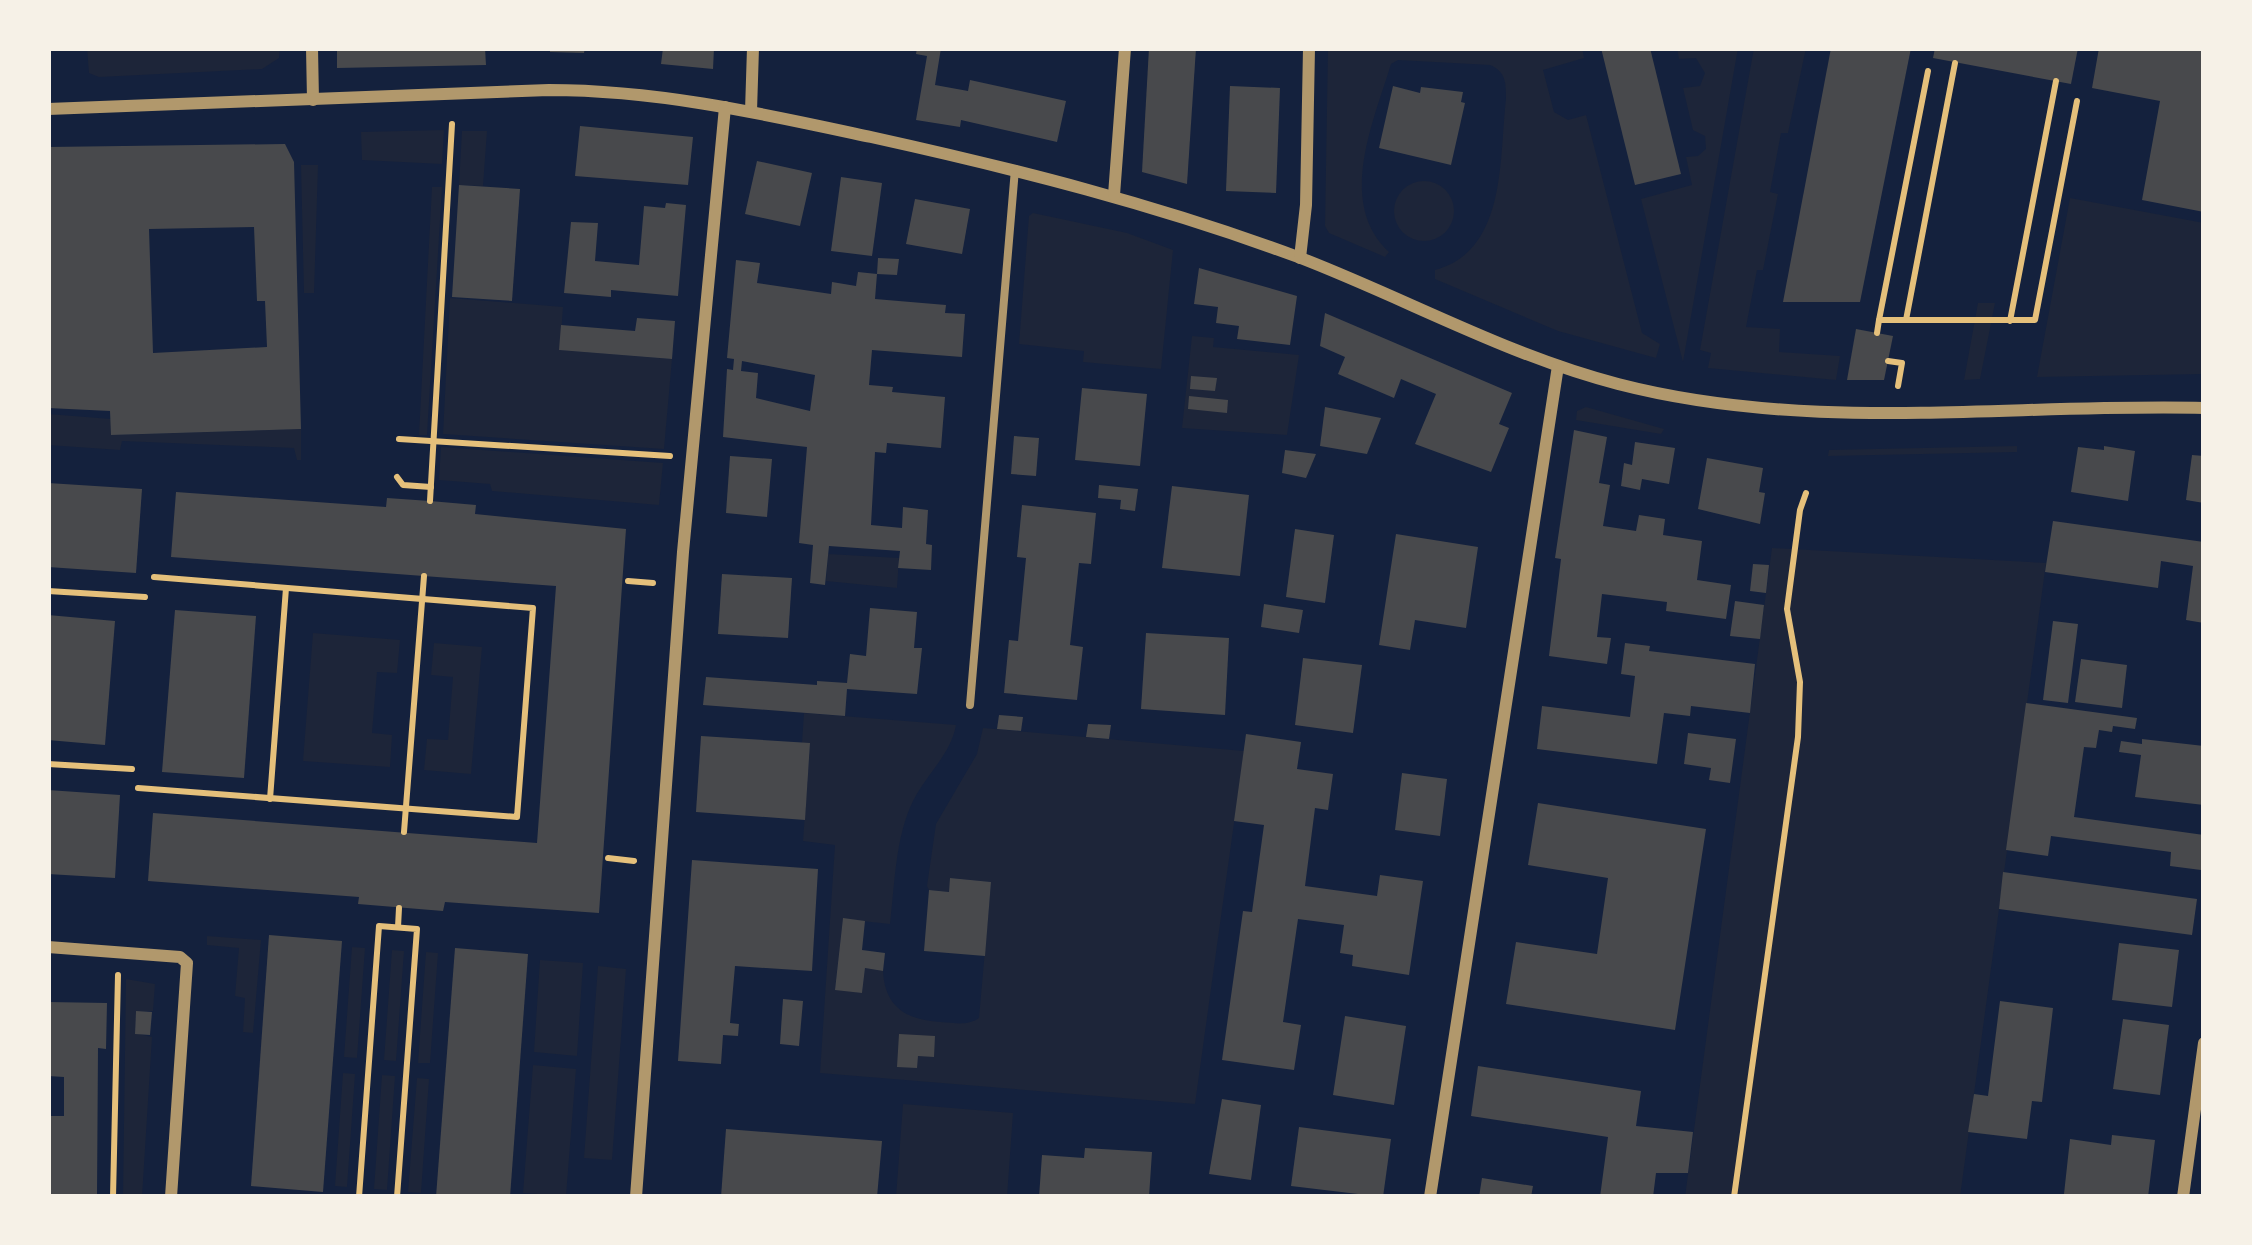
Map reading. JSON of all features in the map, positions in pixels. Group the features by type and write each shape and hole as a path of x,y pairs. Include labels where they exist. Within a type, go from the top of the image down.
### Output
{"street":[{"path":"313,48 313,100"},
{"path":"751,111 753,48"},
{"path":"1114,195 1125,48"},
{"path":"1300,258 1306,205 1309,48"},
{"path":"48,110 575,90 725,107 1114,195 1300,258 1558,366 1688,399 1791,413 1899,415 2204,408"},
{"path":"636,1197 683,552 725,107"},
{"path":"1430,1197 1558,366"},
{"path":"48,947 180,957 187,962 171,1197"},
{"path":"2183,1197 2204,1043"}],"lane":[{"path":"970,705 1015,169"}],"path":[{"path":"1906,320 1955,63"},
{"path":"1877,333 1928,71"},
{"path":"2010,321 2056,81"},
{"path":"1880,320 2035,320 2077,101"},
{"path":"430,501 452,124"},
{"path":"1888,361 1902,363 1898,386"},
{"path":"399,439 670,456"},
{"path":"397,477 403,485 431,487"},
{"path":"1734,1197 1798,737 1800,682 1786,609 1800,510 1807,493"},
{"path":"404,832 424,576"},
{"path":"138,788 517,818 533,608 154,577"},
{"path":"628,580 653,583"},
{"path":"270,799 286,588"},
{"path":"48,591 145,597"},
{"path":"48,764 132,769"},
{"path":"608,858 634,861"},
{"path":"398,928 399,908"},
{"path":"358,1197 379,926 417,929 397,1197"},
{"path":"113,1197 118,971"}],"shaded area":[{"path":"87,48 280,48 279,58 262,69 99,77 89,73"},
{"path":"1328,48 1582,48 1584,58 1543,70 1554,112 1568,120 1586,115 1642,333 1660,344 1656,358 1558,331 1435,279 1435,270 1458,260 1475,244 1495,200 1506,93 1502,75 1490,65 1398,60 1391,64 1369,136 1362,186 1373,232 1389,252 1385,257 1329,233 1325,226"},
{"path":"1677,48 1738,48 1683,362 1641,199 1692,185 1686,157 1706,149 1705,136 1693,130 1683,88 1700,86 1705,73 1696,58 1679,59"},
{"path":"1754,48 1806,48 1788,133 1781,133 1770,192 1778,194 1746,327 1780,329 1779,352 1840,356 1836,380 1708,368 1711,353 1700,350"},
{"path":"444,130 442,164 362,160 361,132"},
{"path":"462,131 487,131 483,186 459,185"},
{"path":"301,165 318,165 314,293 304,293"},
{"path":"1424,181 1445,190 1454,211 1445,232 1424,241 1403,232 1394,211 1403,190"},
{"path":"432,187 442,187 427,435 419,435"},
{"path":"2070,198 2204,223 2204,374 2037,377"},
{"path":"1033,213 1127,233 1173,250 1161,369 1083,362 1084,351 1019,344 1029,216"},
{"path":"450,298 563,307 560,350 672,359 664,449 443,434"},
{"path":"1978,303 1995,303 1980,379 1964,380"},
{"path":"1192,336 1214,338 1213,347 1299,355 1287,435 1182,428"},
{"path":"1586,407 1664,429 1661,434 1576,420 1577,411"},
{"path":"48,414 111,419 112,435 301,429 301,460 294,448 122,441 120,450 48,445"},
{"path":"2017,446 2017,452 1828,456 1829,450"},
{"path":"441,447 663,463 659,505 492,491 490,484 439,480"},
{"path":"1772,548 2046,563 1960,1197 1685,1197"},
{"path":"828,554 899,558 897,588 826,581"},
{"path":"313,633 400,640 397,673 377,672 372,733 392,735 390,767 303,761"},
{"path":"434,643 482,647 471,774 424,770 427,739 448,740 453,677 431,675"},
{"path":"804,713 956,725 907,815 890,924 843,919 835,989 862,993 865,968 883,971 888,994 900,1010 952,1023 979,1018 991,882 951,878 949,892 927,886 936,824 977,754 983,728 1244,751 1195,1104 820,1073 835,845 803,841 810,744 802,743"},
{"path":"207,936 261,940 253,1033 243,1032 245,998 235,996 239,948 207,945"},
{"path":"352,947 365,948 357,1058 344,1057"},
{"path":"392,950 404,951 396,1061 384,1060"},
{"path":"426,952 438,953 430,1063 418,1063"},
{"path":"540,960 583,963 577,1056 534,1052"},
{"path":"598,966 626,969 612,1160 584,1158"},
{"path":"126,979 155,984 153,1011 136,1012 135,1033 152,1037 142,1197 123,1197"},
{"path":"533,1065 576,1069 566,1196 523,1193"},
{"path":"343,1073 355,1074 347,1187 335,1186"},
{"path":"382,1075 395,1076 387,1190 374,1189"},
{"path":"417,1078 429,1079 421,1193 408,1192"},
{"path":"903,1104 1013,1113 1007,1197 896,1197"}],"building":[{"path":"337,48 485,48 486,65 337,68"},
{"path":"550,48 585,48 584,53 550,52"},
{"path":"663,48 714,48 713,69 661,64"},
{"path":"917,48 941,48 935,85 968,91 970,80 1066,101 1057,142 961,120 960,127 916,120 927,56 916,54"},
{"path":"1149,48 1196,48 1187,184 1142,172"},
{"path":"1601,48 1650,48 1681,174 1635,185"},
{"path":"1831,48 1911,48 1860,302 1783,302"},
{"path":"1935,48 2078,48 2071,84 1933,58"},
{"path":"2099,48 2204,48 2204,212 2142,200 2160,101 2092,88"},
{"path":"1230,86 1280,88 1276,193 1226,191"},
{"path":"1393,86 1420,93 1421,87 1463,92 1461,102 1465,103 1451,165 1379,148"},
{"path":"580,126 693,137 688,185 575,176"},
{"path":"285,144 294,162 301,429 111,435 110,411 48,408 48,147","holes":["254,227 257,301 265,301 267,347 153,353 149,229"]},
{"path":"757,161 812,173 800,226 745,214"},
{"path":"841,177 882,183 872,256 831,251"},
{"path":"459,185 520,189 512,301 452,297"},
{"path":"915,199 970,209 962,254 906,244"},
{"path":"666,203 686,205 678,296 611,290 611,297 564,293 571,222 598,223 595,261 639,265 644,206 665,208"},
{"path":"878,258 899,259 897,275 877,274"},
{"path":"736,260 760,263 757,283 831,294 832,282 856,286 858,272 877,274 875,299 946,305 945,313 965,314 962,357 872,350 869,385 945,397 941,448 887,443 886,453 875,452 871,525 902,528 903,507 928,510 926,544 932,545 931,570 898,568 900,551 829,546 825,585 810,583 813,545 799,543 807,447 723,437 727,369 733,370 734,359 727,358","holes":["742,361 815,375 810,411 756,398 758,373 741,371"]},
{"path":"1199,268 1297,296 1290,345 1237,339 1239,326 1216,323 1218,307 1194,304"},
{"path":"1325,313 1512,393 1499,424 1509,428 1491,472 1415,444 1436,394 1401,379 1394,398 1338,374 1345,357 1320,346"},
{"path":"637,318 675,321 672,359 559,350 561,325 635,331"},
{"path":"1856,329 1893,336 1884,380 1847,380"},
{"path":"1191,376 1217,378 1215,391 1190,389"},
{"path":"1082,388 1147,394 1140,466 1075,460"},
{"path":"1189,396 1228,400 1227,413 1188,409"},
{"path":"1325,407 1381,418 1367,454 1320,446"},
{"path":"1574,430 1607,437 1599,483 1610,485 1603,526 1636,531 1639,515 1665,519 1663,535 1702,541 1697,580 1731,585 1726,619 1666,611 1667,602 1602,594 1597,637 1611,638 1607,664 1549,656 1561,559 1555,558"},
{"path":"1014,436 1039,438 1036,476 1011,474"},
{"path":"1635,442 1675,448 1669,484 1642,479 1640,490 1621,486 1624,463 1632,465"},
{"path":"2104,446 2135,451 2128,501 2071,492 2078,447 2104,450"},
{"path":"1285,450 1316,454 1306,478 1282,473"},
{"path":"2192,455 2204,456 2204,503 2186,500"},
{"path":"730,456 772,459 767,517 726,513"},
{"path":"1707,458 1763,468 1760,524 1698,509"},
{"path":"48,483 142,489 136,573 48,567"},
{"path":"1099,485 1138,489 1135,511 1120,509 1121,500 1098,498"},
{"path":"1172,486 1249,495 1240,576 1162,568"},
{"path":"176,492 386,507 387,498 430,501 476,505 475,514 626,529 599,913 445,902 443,911 358,904 359,897 148,881 153,813 537,843 556,586 171,557"},
{"path":"1022,505 1096,513 1091,564 1079,563 1070,645 1083,647 1077,700 1004,693 1009,640 1018,641 1026,558 1017,557"},
{"path":"2053,521 2204,542 2204,623 2186,620 2193,566 2161,561 2158,588 2045,572"},
{"path":"1295,529 1334,535 1325,603 1286,597"},
{"path":"1396,534 1478,547 1466,628 1415,620 1410,650 1379,645"},
{"path":"1753,564 1769,565 1766,593 1750,591"},
{"path":"722,574 792,578 788,638 718,634"},
{"path":"1735,601 1764,605 1760,639 1730,636"},
{"path":"1264,604 1303,610 1299,633 1261,627"},
{"path":"870,608 917,612 914,648 922,648 917,694 847,689 845,716 703,705 706,677 847,683 850,654 866,656"},
{"path":"175,610 256,616 244,778 162,772"},
{"path":"48,615 115,621 105,745 48,740"},
{"path":"2053,621 2078,624 2068,703 2043,700"},
{"path":"1146,633 1229,638 1225,715 1141,709"},
{"path":"1625,643 1650,646 1649,651 1755,664 1750,713 1691,706 1690,716 1664,713 1657,764 1537,749 1542,706 1630,717 1635,676 1621,674"},
{"path":"1303,658 1362,665 1353,733 1295,725"},
{"path":"2081,659 2127,665 2122,708 2075,702"},
{"path":"2026,703 2137,718 2135,729 2113,726 2112,732 2099,730 2096,748 2084,747 2074,817 2204,835 2201,870 2170,866 2171,852 2051,836 2048,856 2006,850"},
{"path":"999,715 1023,717 1021,731 997,729"},
{"path":"1088,724 1111,725 1109,739 1086,737"},
{"path":"1688,733 1736,739 1730,783 1709,780 1711,768 1684,764"},
{"path":"1246,734 1301,742 1297,769 1333,774 1328,810 1315,808 1305,886 1377,896 1380,875 1423,881 1409,975 1352,966 1353,955 1340,953 1344,925 1298,919 1283,1022 1301,1025 1294,1070 1222,1060 1243,911 1252,912 1264,825 1234,821"},
{"path":"701,736 810,743 805,820 696,812"},
{"path":"2142,739 2204,746 2204,805 2135,797 2141,755 2119,752 2121,741 2142,744"},
{"path":"1402,773 1447,779 1440,836 1395,830"},
{"path":"48,790 120,795 115,878 48,874"},
{"path":"1538,803 1706,829 1675,1030 1506,1004 1516,942 1597,954 1608,878 1528,865"},
{"path":"692,860 818,869 812,971 735,966 730,1023 739,1024 738,1036 723,1035 721,1064 678,1061"},
{"path":"2003,872 2197,899 2192,935 1999,909"},
{"path":"950,878 991,882 985,956 924,951 929,890 949,892"},
{"path":"843,918 865,921 862,950 885,953 883,971 865,968 862,993 835,990"},
{"path":"269,935 342,941 323,1192 251,1186"},
{"path":"2119,943 2179,950 2172,1007 2112,1000"},
{"path":"455,948 528,954 510,1197 436,1197"},
{"path":"783,999 803,1001 799,1046 780,1044"},
{"path":"2000,1001 2053,1008 2042,1102 2032,1101 2027,1139 1968,1132 1974,1094 1988,1096"},
{"path":"48,1002 107,1003 106,1049 98,1048 97,1195 48,1194 48,1116 64,1116 64,1077 48,1076"},
{"path":"136,1011 152,1012 150,1035 135,1034"},
{"path":"1345,1016 1406,1026 1394,1105 1333,1095"},
{"path":"2123,1019 2169,1025 2160,1095 2113,1089"},
{"path":"899,1034 935,1036 934,1057 918,1056 917,1068 897,1067"},
{"path":"1478,1066 1641,1091 1636,1126 1693,1132 1688,1173 1656,1173 1653,1197 1600,1197 1608,1137 1471,1116"},
{"path":"1222,1099 1261,1105 1251,1180 1209,1174"},
{"path":"1299,1127 1391,1139 1383,1197 1291,1186"},
{"path":"726,1129 882,1141 877,1197 721,1197"},
{"path":"2112,1135 2155,1140 2148,1197 2064,1194 2070,1139 2111,1145"},
{"path":"1085,1148 1152,1152 1149,1197 1039,1197 1042,1155 1084,1158"},
{"path":"1482,1178 1533,1186 1531,1197 1479,1197"}]}
